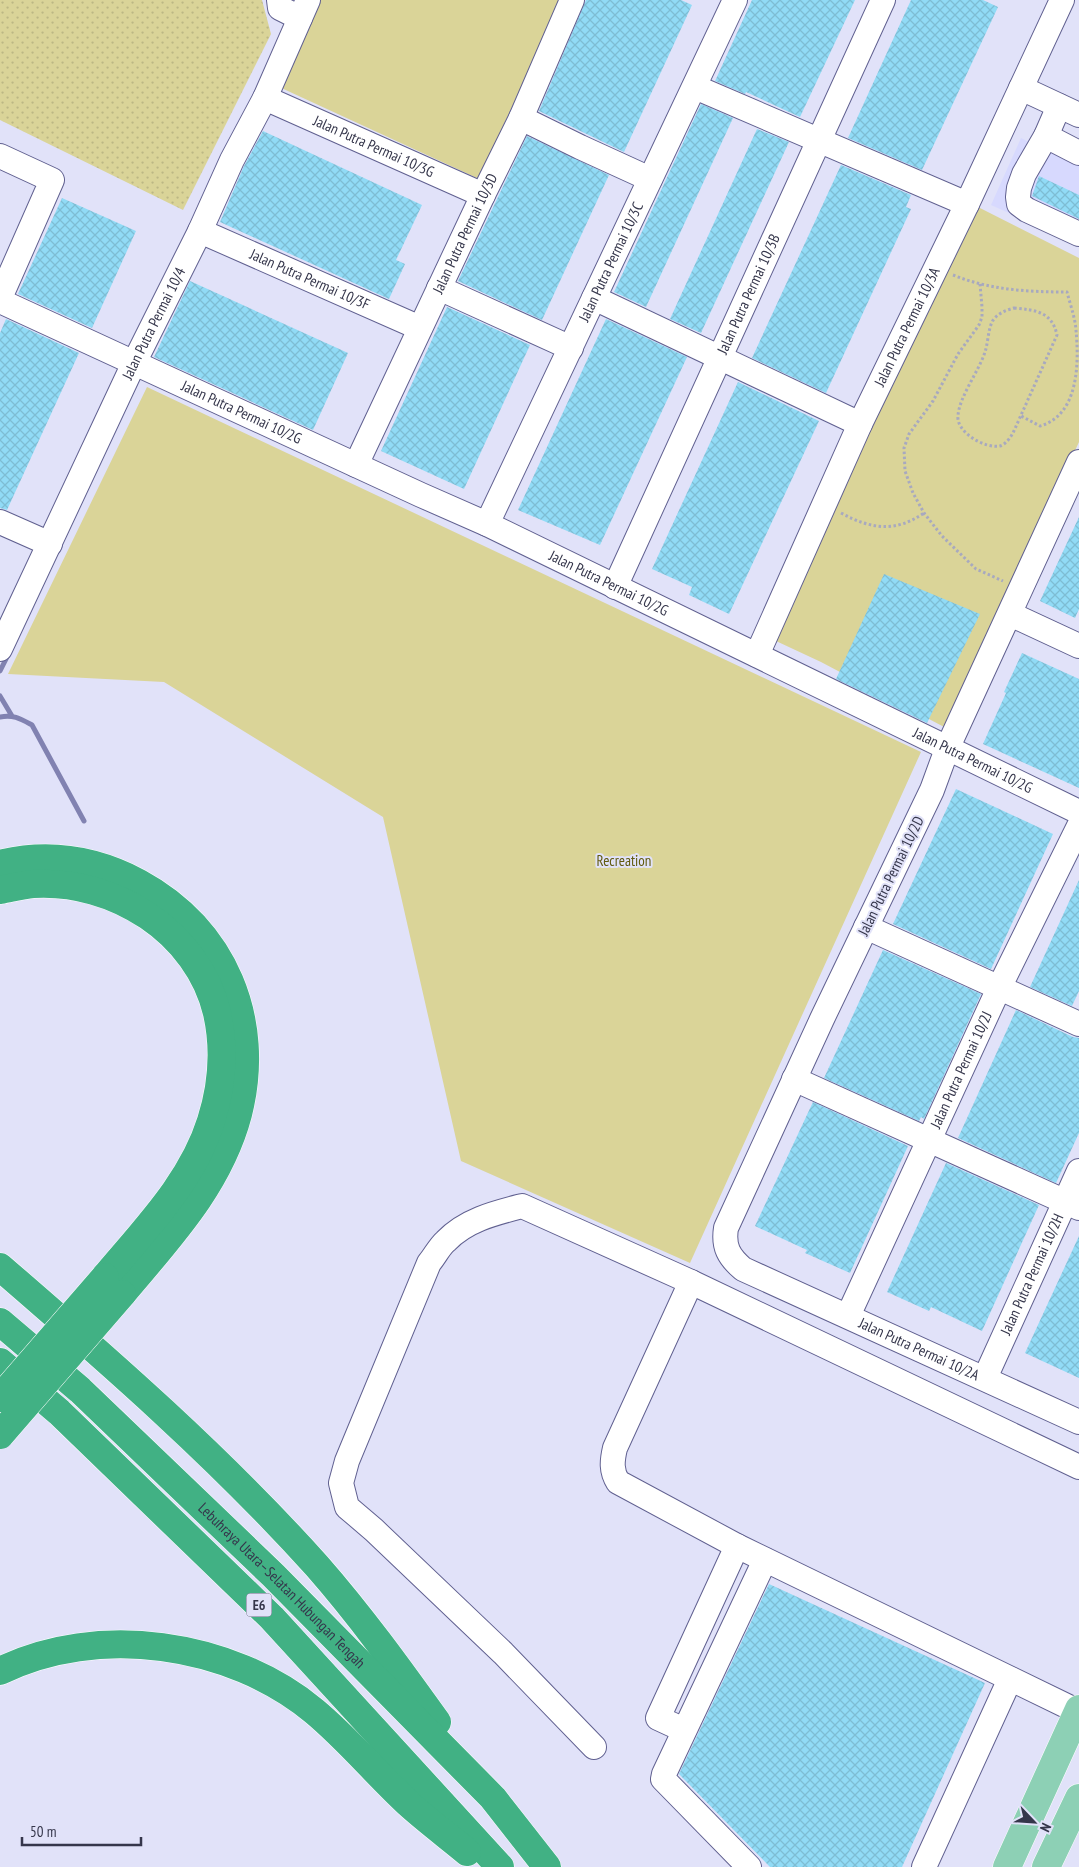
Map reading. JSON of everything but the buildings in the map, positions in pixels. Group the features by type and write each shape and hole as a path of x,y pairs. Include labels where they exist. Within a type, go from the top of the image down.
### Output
{"highway":[{"path":"0,864 44,857 92,863 122,874 152,890 177,908 200,931 210,945 226,971 240,1012 245,1040 244,1071 238,1115 224,1154 197,1202 0,1398"},
{"path":"0,890 33,884 72,885 90,889 125,902 157,922 184,948 204,979 216,1012 220,1032 222,1067 220,1087 211,1123 189,1170 114,1285 0,1435"},
{"path":"0,1267 142,1392 212,1458 311,1560 388,1655 493,1798"},
{"name":"Lebuhraya Utara–Selatan Hubungan Tengah","path":"0,1322 80,1390 273,1574 493,1798 547,1867"},
{"name":"Lebuhraya Utara–Selatan Hubungan Tengah","path":"0,1362 59,1412 272,1618 500,1867"},
{"path":"0,1672 13,1665 63,1650 107,1644 182,1650 251,1672 285,1691 313,1710 411,1806 486,1867"}],"main road":[{"path":"1007,1867 1078,1711"},
{"path":"1046,1867 1079,1798"}],"street":[{"path":"279,0 280,8 304,9"},
{"name":"Jalan Putra Permai 10/3D","path":"356,465 521,118 572,0"},
{"name":"Jalan Putra Permai 10/3C","path":"487,524 735,0"},
{"name":"Jalan Putra Permai 10/3B","path":"615,587 883,0"},
{"name":"Jalan Putra Permai 10/3A","path":"757,655 860,424 967,204 1062,0"},
{"name":"Jalan Putra Permai 10/4","path":"0,648 134,363 200,232 232,160 265,98 304,9"},
{"path":"694,87 967,204"},
{"path":"1021,88 1069,110 1046,136 1024,174 1019,188 1018,197 1020,204 1027,210 1079,234"},
{"name":"Jalan Putra Permai 10/3G","path":"265,98 483,195"},
{"path":"521,118 580,148 650,179"},
{"path":"1046,136 1079,153"},
{"path":"0,156 52,180 0,300"},
{"name":"Jalan Putra Permai 10/3F","path":"200,232 420,328"},
{"path":"439,288 571,348"},
{"path":"594,298 860,424"},
{"name":"Jalan Putra Permai 10/2G","path":"0,300 487,524 946,749 1079,812"},
{"name":"Jalan Putra Permai 10/2D","path":"759,1276 743,1268 732,1259 726,1248 724,1237 726,1228 794,1079 932,790 946,749 1079,462"},
{"path":"0,522 50,544"},
{"path":"1010,614 1079,646"},
{"name":"Jalan Putra Permai 10/2J","path":"848,1316 999,988 1079,826"},
{"path":"866,927 1079,1024"},
{"path":"794,1079 1072,1205"},
{"name":"Jalan Putra Permai 10/2H","path":"986,1378 1072,1205 1079,1171"},
{"path":"594,1747 503,1652 348,1507 342,1483 347,1461 429,1263 445,1242 461,1228 479,1219 522,1206 691,1282 1079,1467"},
{"name":"Jalan Putra Permai 10/2A","path":"759,1276 1079,1422"},
{"path":"691,1282 615,1448 612,1460 613,1474 618,1482 765,1560 1078,1711"},
{"path":"684,1730 658,1718 737,1546"},
{"path":"749,1867 663,1780 684,1730 765,1560"},
{"path":"924,1867 1010,1679"}],"path":[{"path":"945,272 969,282 1018,291 1067,292 1076,329 1078,363 1074,388 1069,402 1062,412 1048,424 1040,426 1021,416"},
{"path":"980,284 982,317 979,325 958,354 933,401 910,434 904,448 905,471 913,493 924,513 942,536 976,569 1005,582"},
{"path":"1014,308 1040,312 1052,320 1058,335 1021,416 1008,440 1001,446 992,446 967,434 960,427 958,417 960,406 985,353 993,321 999,315 1014,308"},
{"path":"838,512 870,525 882,527 910,522 924,513"}],"shaded area":[{"path":"1021,138 1079,166 1079,244 991,205"}],"green space":[{"path":"0,0 262,0 271,34 183,210 0,120"},
{"path":"317,0 561,0 479,179 277,86"},
{"path":"976,206 1079,258 1079,442 946,728 821,662 776,641 833,509"},
{"name":"Recreation","path":"147,387 921,752 690,1263 461,1161 383,817 164,682 8,674"}],"waterway":[{"path":"0,671 8,655"},
{"path":"0,696 12,716"},
{"path":"0,717 13,717 32,725 84,821"}]}
